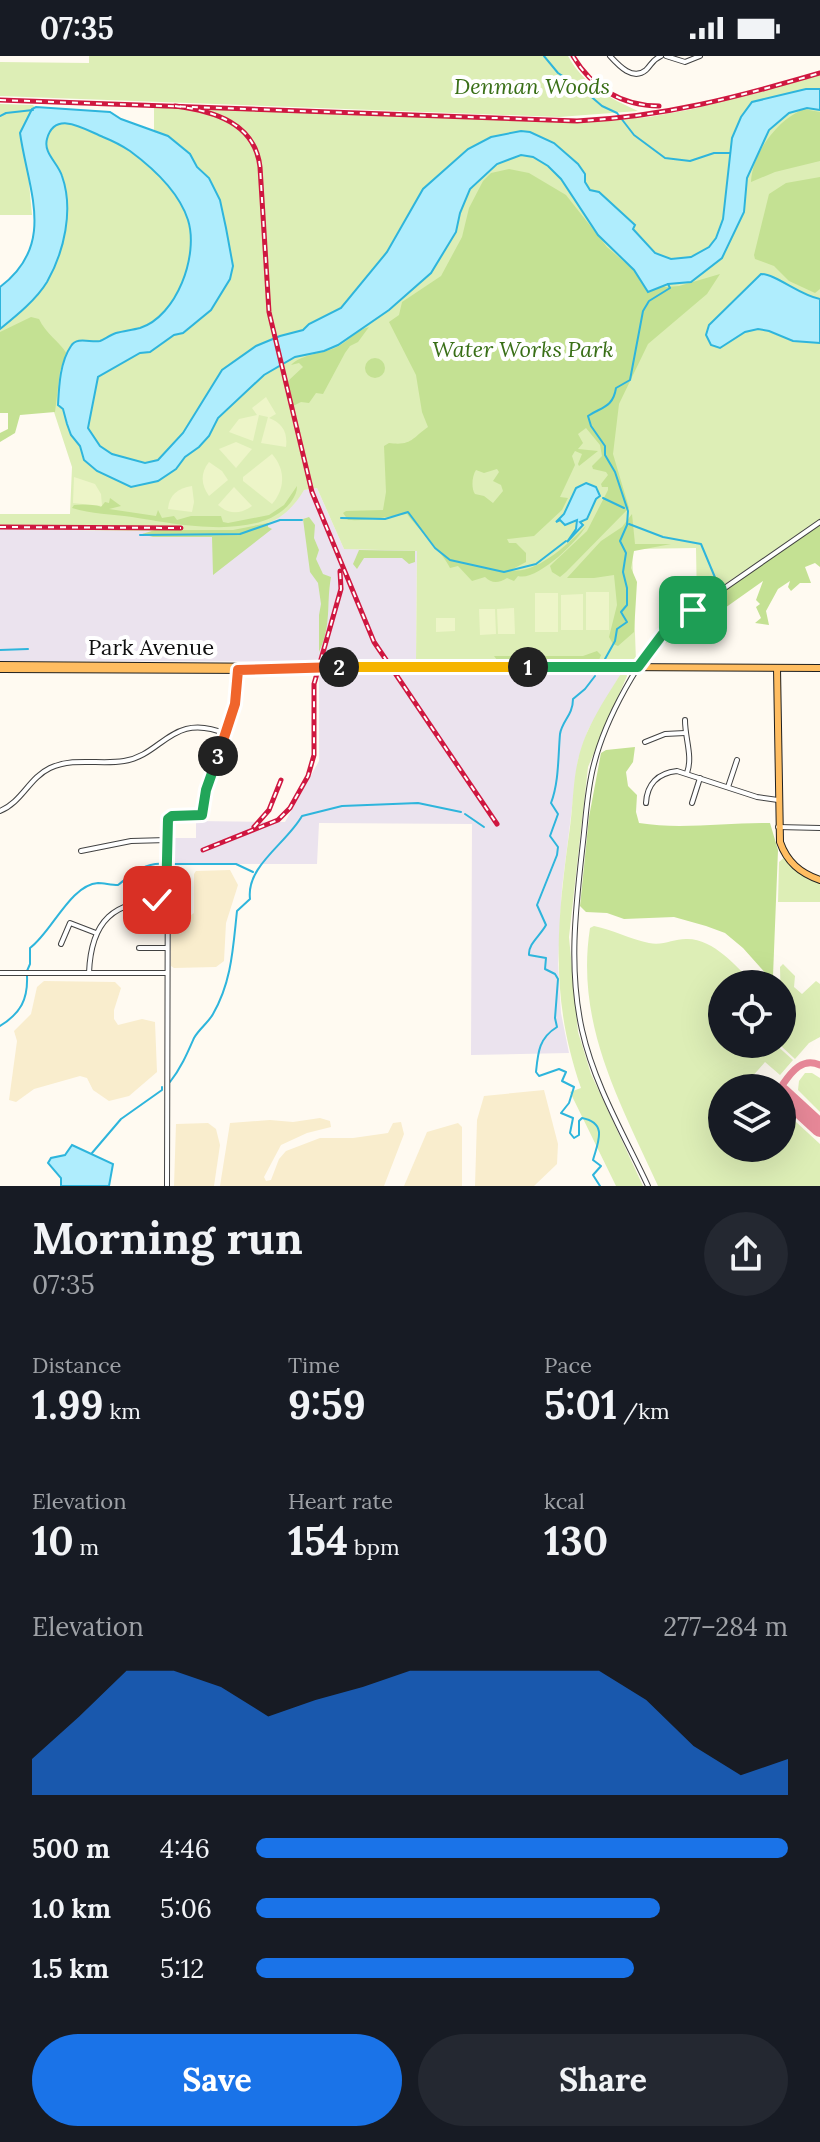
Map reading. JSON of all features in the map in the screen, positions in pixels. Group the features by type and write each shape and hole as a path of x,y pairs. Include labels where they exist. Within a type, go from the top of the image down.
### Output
{"main road":[{"name":"Park Avenue","path":"0,667 820,668"},
{"path":"777,668 778,827 784,854 797,869 820,880"}],"street":[{"path":"610,56 626,71 636,74 664,56 685,62 700,56"},
{"path":"648,1186 594,1070 580,1020 574,966 577,908 594,764 638,667 654,644 674,623 820,522"},
{"path":"167,1186 166,900 170,818 202,815 208,782 235,704 238,668"},
{"path":"685,720 690,759 687,773"},
{"path":"0,811 16,802 37,776 57,765 127,761 166,737 187,729 211,729 226,734"},
{"path":"645,742 665,734 685,733"},
{"path":"728,787 737,760"},
{"path":"646,803 650,786 657,778 671,772 687,773 762,799 778,800"},
{"path":"692,803 700,778"},
{"path":"778,827 820,828"},
{"path":"81,851 131,841 167,840"},
{"path":"89,973 96,933 106,918 121,908 146,901 166,900"},
{"path":"61,944 70,923 96,933"},
{"path":"139,948 166,948"},
{"path":"0,973 166,973"}],"shaded area":[{"path":"317,488 344,549 417,550 416,662 0,661 0,529 228,532 304,490"},
{"path":"622,672 588,730 578,760 562,888 558,964 561,1013 569,1053 471,1055 472,824 319,823 317,864 170,864 171,838 196,838 196,821 285,822 319,761 319,675"},
{"path":"230,870 238,885 226,923 224,961 216,967 174,968 171,966 171,929 194,913 194,874 196,871"},
{"path":"44,981 115,982 121,988 114,1010 118,1025 142,1019 155,1022 157,1072 129,1096 109,1101 93,1090 87,1078 80,1076 34,1089 16,1102 9,1100 17,1041 14,1031 31,1014 37,987"},
{"path":"544,1090 558,1144 557,1164 534,1186 475,1186 477,1120 484,1096"},
{"path":"320,1118 330,1121 331,1127 307,1133 281,1145 264,1177 266,1181 271,1180 279,1159 286,1151 320,1138 353,1138 388,1133 393,1123 401,1122 404,1134 384,1186 220,1186 230,1123 293,1122"},
{"path":"208,1123 216,1129 220,1145 214,1186 174,1186 176,1124"},
{"path":"458,1123 462,1127 462,1186 404,1186 427,1132"}],"green space":[{"name":"Denman Woods","path":"89,56 568,56 598,90 638,111 559,117 0,96 0,62 89,63"},
{"name":"Water Works Park","path":"820,75 820,520 697,603 696,548 632,549 636,662 416,662 417,551 344,549 317,488 304,490 289,509 272,521 228,532 0,529 0,514 70,514 72,467 54,412 0,412 0,319 38,284 43,132 71,119 154,155 154,107 582,122 649,117 693,109"},
{"path":"0,104 33,105 38,111 26,151 32,215 0,215"},
{"path":"804,109 820,112 820,161 775,172 751,182 756,160 768,138 785,121"},
{"path":"509,169 529,173 566,195 607,247 646,281 666,287 679,286 720,274 707,294 648,344 619,404 613,454 629,508 560,577 552,572 550,566 587,531 608,490 601,484 608,475 606,472 592,466 602,456 600,445 586,428 578,434 583,443 578,449 598,451 579,466 582,454 575,451 572,456 575,465 560,497 568,498 562,510 534,536 507,539 526,553 526,562 511,570 531,568 541,563 586,526 545,567 526,576 518,576 514,581 507,578 493,582 485,577 472,581 458,566 450,568 407,514 348,520 343,513 383,510 386,492 384,446 407,442 428,427 422,412 416,375 389,322 399,315 402,302 441,276 462,237 469,208 483,181 491,173","holes":["497,469 499,472 493,481 501,485 503,491 493,503 475,494 472,482 476,470 484,473"]},
{"path":"820,177 820,289 815,293 789,281 774,266 755,259 754,255 769,194 786,183"},
{"path":"31,317 39,319 67,354 60,371 55,412 20,415 15,433 0,442 0,433 8,429 8,413 0,413 0,332"},
{"path":"369,327 345,353 323,394 316,393 309,403 301,402 293,406 288,381 303,367 299,363 291,365 306,356 335,348"},
{"path":"375,358 382,361 385,368 382,375 375,378 368,375 365,368 368,361"},
{"path":"266,397 276,414 269,418 283,429 286,447 261,443 268,417 259,415 253,441 229,432 239,419 257,415 252,408"},
{"path":"236,442 252,449 236,468 219,449"},
{"path":"272,454 280,466 282,479 272,504 243,481 243,477"},
{"path":"209,462 222,471 228,480 209,496 203,479"},
{"path":"74,477 95,484 101,494 102,506 73,503"},
{"path":"192,486 192,512 168,509 175,493"},
{"path":"297,486 291,502 277,514 239,526 193,526 72,508 74,505 95,504 101,507 105,502 109,503 110,498 121,506 109,509 156,516 158,510 162,518 174,516 177,520 191,516 221,516 223,522 228,523 269,515 284,505"},
{"path":"234,487 252,506 235,512 218,505"},
{"path":"632,514 635,544 671,544 634,551 631,568 637,582 634,632 618,646 609,637 617,605 614,575 567,578 601,541 622,527"},
{"path":"309,517 315,525 314,538 319,550 316,559 323,574 331,577 327,624 319,652 321,604 318,583 310,572 303,519"},
{"path":"268,523 272,529 213,575 212,537 153,537 142,534 155,530 233,530"},
{"path":"820,524 820,567 815,563 805,567 811,583 800,583 791,591 788,587 790,581 778,589 766,611 769,625 755,623 761,618 756,607 760,604 756,600 763,581 715,615 711,627 715,636 708,629 692,624 715,607 713,598"},
{"path":"820,526 704,620 658,648 649,662 647,659 657,644 675,625"},
{"path":"359,550 415,551 415,562 409,564 402,558 364,558 357,569 353,564"},
{"path":"586,592 609,592 609,630 586,630"},
{"path":"535,593 558,593 558,632 535,632"},
{"path":"583,594 583,630 561,630 561,595"},
{"path":"514,608 515,634 498,634 497,609"},
{"path":"479,609 495,609 496,634 480,635"},
{"path":"436,618 455,618 455,631 436,632"},
{"path":"597,651 601,655 599,660 497,660 494,656 583,656"},
{"path":"622,672 627,676 588,767 569,937 578,1032 591,1074 643,1186 616,1186 570,1092 581,1088 564,1022 560,990 559,927 578,760 602,703"},
{"path":"635,747 633,762 626,772 628,786 637,795 639,823 688,826 770,823 778,850 773,970 763,970 725,933 706,926 674,917 624,919 607,913 586,912 580,906 589,817 601,753"},
{"path":"786,856 820,880 820,902 778,902 779,862"},
{"path":"594,926 649,943 696,940 715,948 740,970 708,970 708,1058 793,1060 781,1074 765,1062 754,1074 708,1074 708,1162 796,1162 796,1122 820,1144 820,1186 658,1186 616,1093 595,1030 587,963 590,928"},
{"path":"816,981 820,984 820,1037 809,1043 796,1058 796,989 802,994"},
{"path":"805,1073 820,1078 820,1112 798,1090 799,1081"}],"water":[{"path":"806,89 820,89 820,110 807,108 789,113 769,130 747,178 744,212 722,258 691,282 668,284 648,292 634,270 598,235 561,179 533,157 521,155 497,164 470,189 456,232 431,273 389,310 338,345 295,357 264,375 218,418 199,447 158,481 131,487 97,471 84,460 80,446 71,435 63,409 58,405 62,367 74,343 100,341 153,321 165,311 182,283 190,250 188,220 172,190 156,173 123,147 80,127 64,123 51,130 47,149 62,176 67,203 62,244 42,289 0,329 0,287 18,270 28,253 33,234 32,195 20,133 36,107 110,112 168,136 190,154 197,167 209,178 220,200 233,266 230,279 211,310 183,333 98,377 88,428 100,446 112,454 145,463 158,460 183,433 222,370 256,346 303,330 341,308 387,252 423,189 468,149 491,137 521,131 554,143 578,164 590,190 599,192 635,225 633,229 655,253 671,259 691,257 709,247 723,219 732,138 741,117 752,102"},
{"path":"761,274 820,299 820,343 793,341 758,329 745,332 720,348 711,345 706,335 709,325"},
{"path":"586,483 596,487 600,496 587,519 580,522 583,525 567,542 576,529 577,520 565,525 560,520 556,522 564,514 576,488"},
{"path":"72,1145 113,1164 109,1186 61,1186 61,1178 48,1163 51,1158 65,1155"}],"waterway":[{"path":"544,56 558,73 602,106 617,113 634,135 665,158 690,161 714,153 730,153"},
{"path":"0,116 33,110"},
{"path":"605,659 615,641 617,629 627,622 621,612 627,605 627,588 623,572 626,553 620,541 627,525 628,511 615,472 605,455 605,446 588,416 606,406 616,388 630,380 643,311 649,301 670,288 668,284"},
{"path":"603,498 624,508"},
{"path":"341,518 385,519 408,512 435,548 450,560 504,572 536,564 566,541"},
{"path":"140,535 240,534 280,520 302,520"},
{"path":"629,524 663,537 701,544 719,587"},
{"path":"0,650 28,649"},
{"path":"595,676 573,699 560,734 557,778 551,803 558,814 550,836 558,847 557,855 537,905 546,925 532,944 529,955 546,958 545,969 558,979 557,1027 543,1041 536,1072 539,1076 559,1069 566,1072 562,1081 574,1087 569,1103 561,1113 573,1118 570,1133 574,1138 579,1135 579,1121 582,1118 595,1124 598,1129 599,1140 593,1160 601,1166 593,1175 600,1186"},
{"path":"170,1082 194,1038 219,1002 231,964 237,911 250,899 254,876 302,816 342,806 418,803 461,812"},
{"path":"465,814 484,827"},
{"path":"27,971 30,948 79,892 98,883 118,885 145,867 164,864"},
{"path":"169,864 236,864 253,872"},
{"path":"0,1026 22,1005 27,976"},
{"path":"92,1153 121,1119 162,1087"}],"taxiway":[{"path":"791,1074 803,1064 820,1065"}],"runway":[{"path":"796,1106 820,1128"}],"railway":[{"path":"573,56 589,77 609,93 632,103 659,106"},
{"path":"0,100 577,121 640,115 700,104 820,73"},
{"path":"175,106 204,111 230,122 241,130 257,152 269,312 312,492 374,642 497,824"},
{"path":"0,527 181,528"},
{"path":"203,850 278,820 290,808 308,776 314,755 314,684 341,589 340,571"},
{"path":"254,827 269,810 281,780"}],"route":[{"path":"157,900 166,900 168,819 172,816 202,815 208,782 235,704 238,670 382,666 638,667 662,635 693,610"}]}
